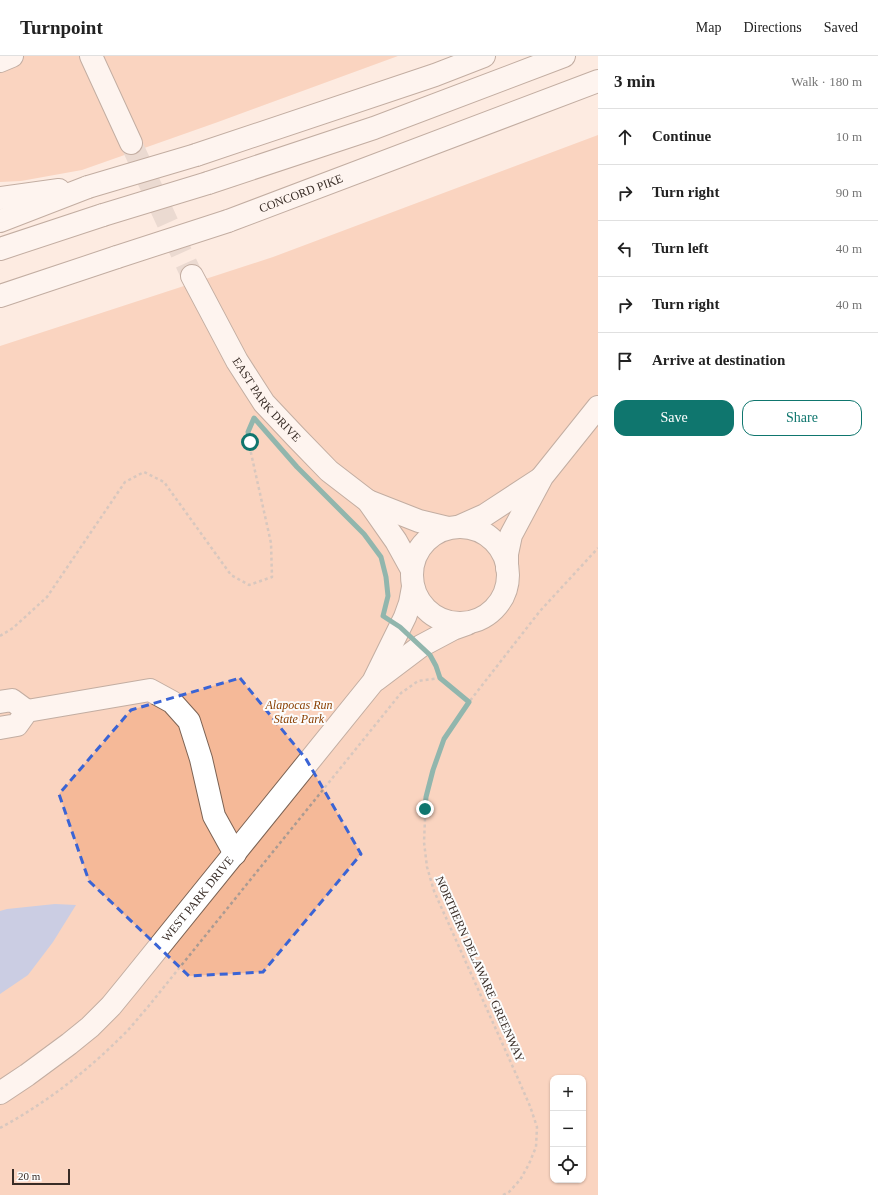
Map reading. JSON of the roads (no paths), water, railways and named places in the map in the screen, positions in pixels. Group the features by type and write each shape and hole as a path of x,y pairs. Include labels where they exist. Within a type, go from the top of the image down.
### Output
{"main road":[{"path":"0,61 12,56"},
{"path":"91,56 131,143"},
{"path":"0,221 88,187 196,155 434,75 484,56"},
{"path":"0,249 103,215 208,183 374,128 564,56"},
{"name":"CONCORD PIKE","path":"0,296 228,221 598,82"},
{"path":"0,198 88,187"},
{"name":"EAST PARK DRIVE","path":"192,276 236,361 264,402 329,471 368,501 420,521 453,528"},
{"path":"542,477 485,516 436,533 426,540 416,554 412,578 415,594 424,608 443,621 458,624 474,622 485,617 499,604 505,593 508,581 507,554 511,535 542,477 598,407"},
{"name":"EAST PARK DRIVE","path":"368,501 396,541 412,578"},
{"path":"453,528 472,529 491,538 500,549 507,568"},
{"name":"WEST PARK DRIVE","path":"0,1092 32,1072 69,1044 90,1027 106,1011 235,854 373,682 405,617 410,603 412,578"},
{"name":"WEST PARK DRIVE","path":"373,682 421,646 453,629 474,622"},
{"path":"0,728 17,725 27,711 150,690 172,702 189,721 201,759 214,816 235,854"},
{"path":"0,702 12,700 27,711"}],"water":[{"path":"55,904 76,905 53,942 28,975 0,994 0,911"}],"tunnel":[{"path":"131,143 192,276"}],"park label":[{"name":"Alapocas Run State Park","path":"299,712"}]}
